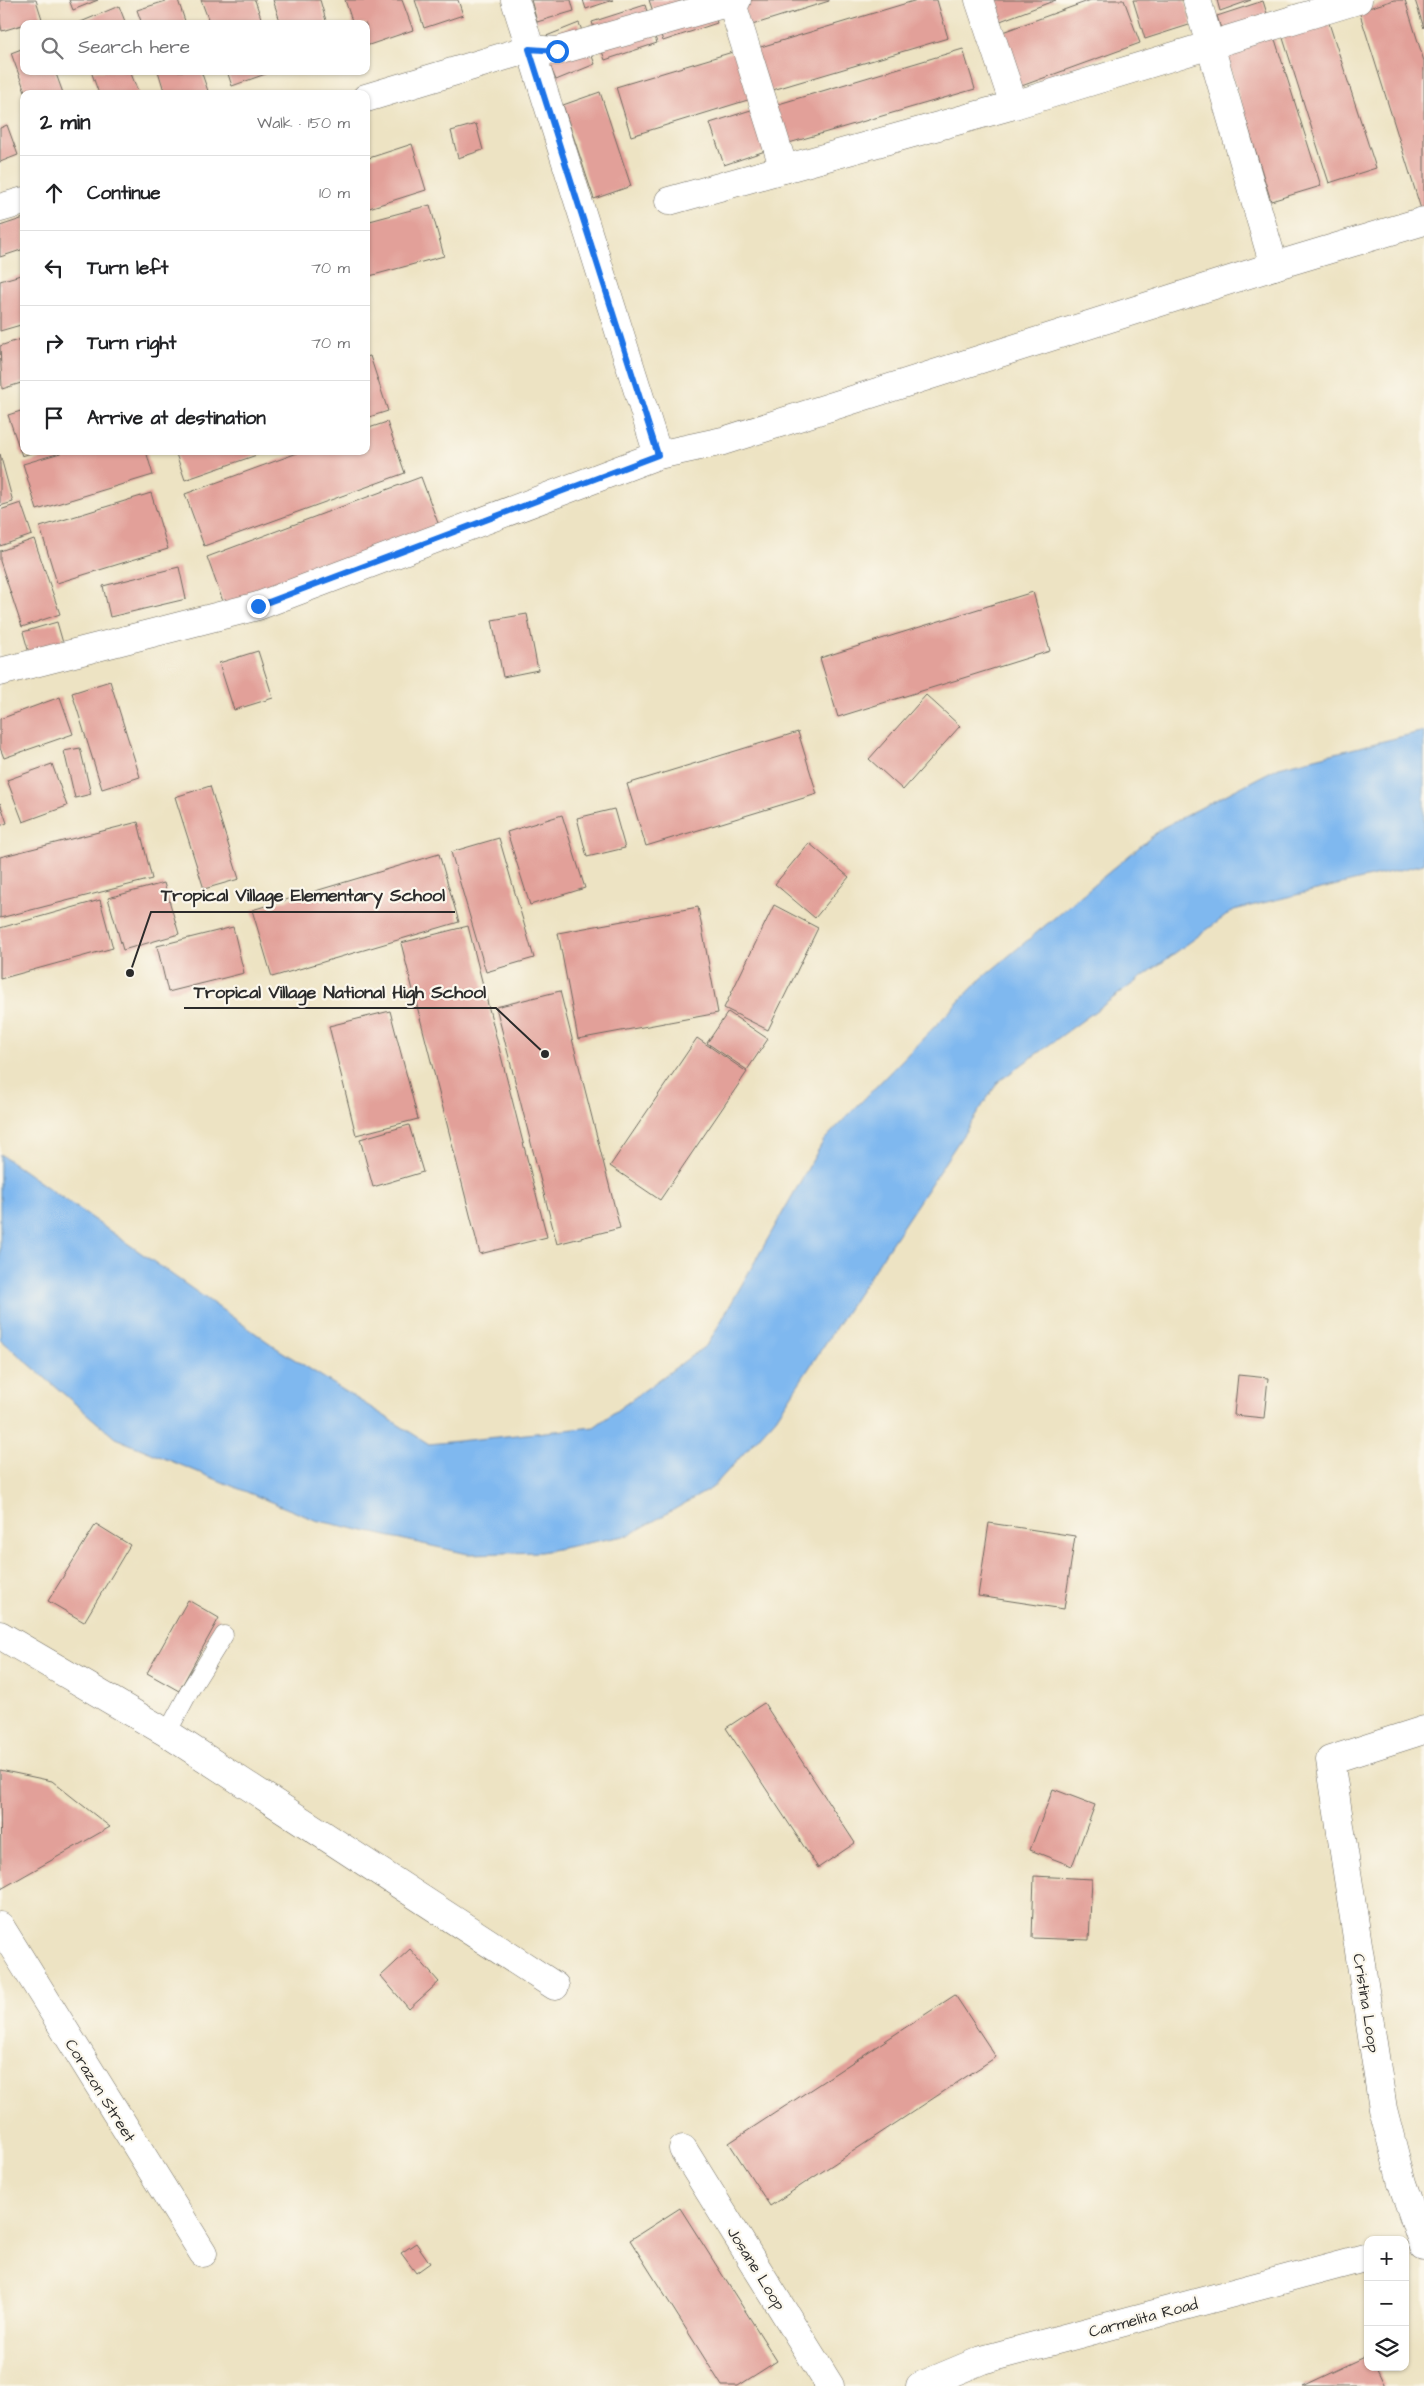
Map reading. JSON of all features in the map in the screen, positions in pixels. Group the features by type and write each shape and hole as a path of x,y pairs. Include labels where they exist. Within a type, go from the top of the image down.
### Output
{"street":[{"path":"515,0 658,455"},
{"path":"370,97 529,49 557,51 733,0 784,169"},
{"path":"979,0 1014,105"},
{"path":"1197,0 1274,266"},
{"path":"668,201 1014,105 1358,0"},
{"path":"0,208 20,202"},
{"path":"0,672 258,606 658,455 723,440 1274,266 1424,221"},
{"path":"0,1635 167,1733 555,1986"},
{"name":"Cristina Loop","path":"1419,2244 1383,2109 1330,1760 1424,1730"},
{"name":"Corazon Street","path":"0,1926 203,2253"},
{"name":"Josane Loop","path":"684,2149 830,2386"},
{"name":"Carmelita Road","path":"920,2386 982,2360 1364,2258"}],"lane":[{"path":"167,1733 190,1690 224,1635"}],"water":[{"path":"1424,731 1424,864 1234,910 998,1082 776,1418 712,1488 629,1535 541,1552 468,1554 315,1520 115,1438 0,1339 0,1154 278,1349 429,1444 594,1427 708,1344 824,1140 981,979 1162,828 1279,767"}],"building":[{"path":"0,0 36,0 42,19 20,20 20,26 2,31"},
{"path":"69,0 98,0 73,10"},
{"path":"169,0 178,0 185,20 141,20 137,10"},
{"path":"201,0 255,0 262,20 208,20"},
{"path":"273,0 320,0 326,20 280,20"},
{"path":"345,0 402,0 413,30 370,45 370,20 352,20"},
{"path":"415,0 458,0 463,15 424,28"},
{"path":"531,0 571,0 574,11 537,22"},
{"path":"583,0 613,0 586,9"},
{"path":"649,0 709,0 717,23 663,41"},
{"path":"741,0 829,0 829,1 749,26"},
{"path":"917,0 937,0 948,38 766,92 754,49"},
{"path":"987,0 1056,0 995,23"},
{"path":"1091,0 1124,0 1140,43 1016,88 997,34"},
{"path":"1133,0 1184,0 1192,24 1145,39"},
{"path":"1217,0 1251,0 1220,11"},
{"path":"1394,0 1405,0 1424,61 1424,208 1421,209 1359,11"},
{"path":"1415,0 1424,0 1424,28"},
{"path":"1263,1 1269,20 1223,35 1217,16"},
{"path":"645,5 657,43 605,60 592,22"},
{"path":"119,6 124,20 86,20"},
{"path":"1328,20 1376,168 1329,183 1282,35"},
{"path":"579,23 595,64 556,80 539,39"},
{"path":"1273,33 1321,186 1271,201 1224,48"},
{"path":"963,49 975,89 782,145 772,106"},
{"path":"20,50 20,75 56,75 62,90 25,90 11,53"},
{"path":"736,51 751,99 631,136 616,87"},
{"path":"92,75 132,75 137,90 98,90"},
{"path":"159,75 202,75 208,90 164,90"},
{"path":"228,75 263,75 232,86"},
{"path":"600,92 631,186 594,199 563,105"},
{"path":"754,109 768,150 724,165 710,123"},
{"path":"476,124 483,150 458,158 451,131"},
{"path":"7,125 18,155 0,162 0,128"},
{"path":"412,144 426,190 370,208 370,158"},
{"path":"430,205 444,256 370,276 370,221"},
{"path":"20,219 20,250 0,257 0,226"},
{"path":"20,275 20,325 0,331 0,281"},
{"path":"20,339 20,383 2,389 0,346"},
{"path":"370,356 388,411 370,417"},
{"path":"20,411 20,450 8,415"},
{"path":"387,422 405,473 204,546 185,494 292,455 370,455 370,428"},
{"path":"0,454 13,502 0,506"},
{"path":"53,455 147,455 153,475 37,510 23,464"},
{"path":"176,455 257,455 185,480"},
{"path":"421,477 439,526 225,607 207,557"},
{"path":"151,493 168,549 57,583 40,527"},
{"path":"21,503 32,535 0,546 0,510"},
{"path":"34,539 60,614 22,627 0,561 0,551"},
{"path":"179,567 186,599 110,617 103,586"},
{"path":"1033,592 1050,651 838,717 820,658"},
{"path":"527,614 538,670 503,677 492,620"},
{"path":"57,622 63,643 29,653 23,632"},
{"path":"258,651 273,698 234,710 219,663"},
{"path":"110,681 140,777 102,789 72,693"},
{"path":"926,695 960,726 903,790 869,759"},
{"path":"60,697 73,734 4,758 0,748 0,719"},
{"path":"798,732 817,794 646,846 627,784"},
{"path":"80,748 91,794 75,798 64,751"},
{"path":"52,764 67,806 23,822 7,780"},
{"path":"210,786 239,879 204,889 175,797"},
{"path":"0,803 7,823 0,826"},
{"path":"614,809 625,848 587,857 577,818"},
{"path":"562,815 585,888 530,905 507,832"},
{"path":"138,822 152,879 0,918 0,857"},
{"path":"499,838 534,958 486,972 451,852"},
{"path":"809,843 849,877 815,918 775,884"},
{"path":"439,854 459,922 272,977 252,910"},
{"path":"164,883 179,934 123,950 108,898"},
{"path":"100,900 113,948 0,979 0,928"},
{"path":"774,905 818,928 768,1030 724,1008"},
{"path":"698,907 718,1013 578,1039 558,933"},
{"path":"468,926 547,1237 480,1254 401,943"},
{"path":"233,927 244,973 168,992 157,946"},
{"path":"560,991 620,1228 557,1244 496,1007"},
{"path":"390,1011 418,1119 356,1135 329,1026"},
{"path":"728,1012 768,1039 747,1070 707,1043"},
{"path":"697,1038 747,1072 660,1200 610,1166"},
{"path":"409,1125 423,1172 373,1187 360,1139"},
{"path":"1238,1375 1268,1378 1264,1418 1234,1415"},
{"path":"989,1523 1075,1536 1064,1609 978,1596"},
{"path":"96,1524 130,1545 84,1622 48,1601"},
{"path":"188,1600 219,1618 179,1691 147,1673"},
{"path":"764,1703 855,1843 818,1868 726,1728"},
{"path":"0,1770 52,1781 110,1827 1,1889"},
{"path":"1053,1789 1095,1805 1072,1866 1030,1850"},
{"path":"1034,1876 1092,1879 1089,1940 1032,1938"},
{"path":"410,1949 439,1982 409,2009 381,1976"},
{"path":"955,1995 996,2057 770,2206 729,2143"},
{"path":"680,2208 777,2361 738,2386 722,2386 630,2240"},
{"path":"416,2243 430,2263 416,2273 401,2253"},
{"path":"1364,2357 1364,2371 1379,2371 1386,2386 1302,2386"}],"place":[{"name":"Tropical Village Elementary School","path":"130,973"},
{"name":"Tropical Village National High School","path":"545,1054"}],"route":[{"path":"258,606 658,455 529,49 557,51"}]}
